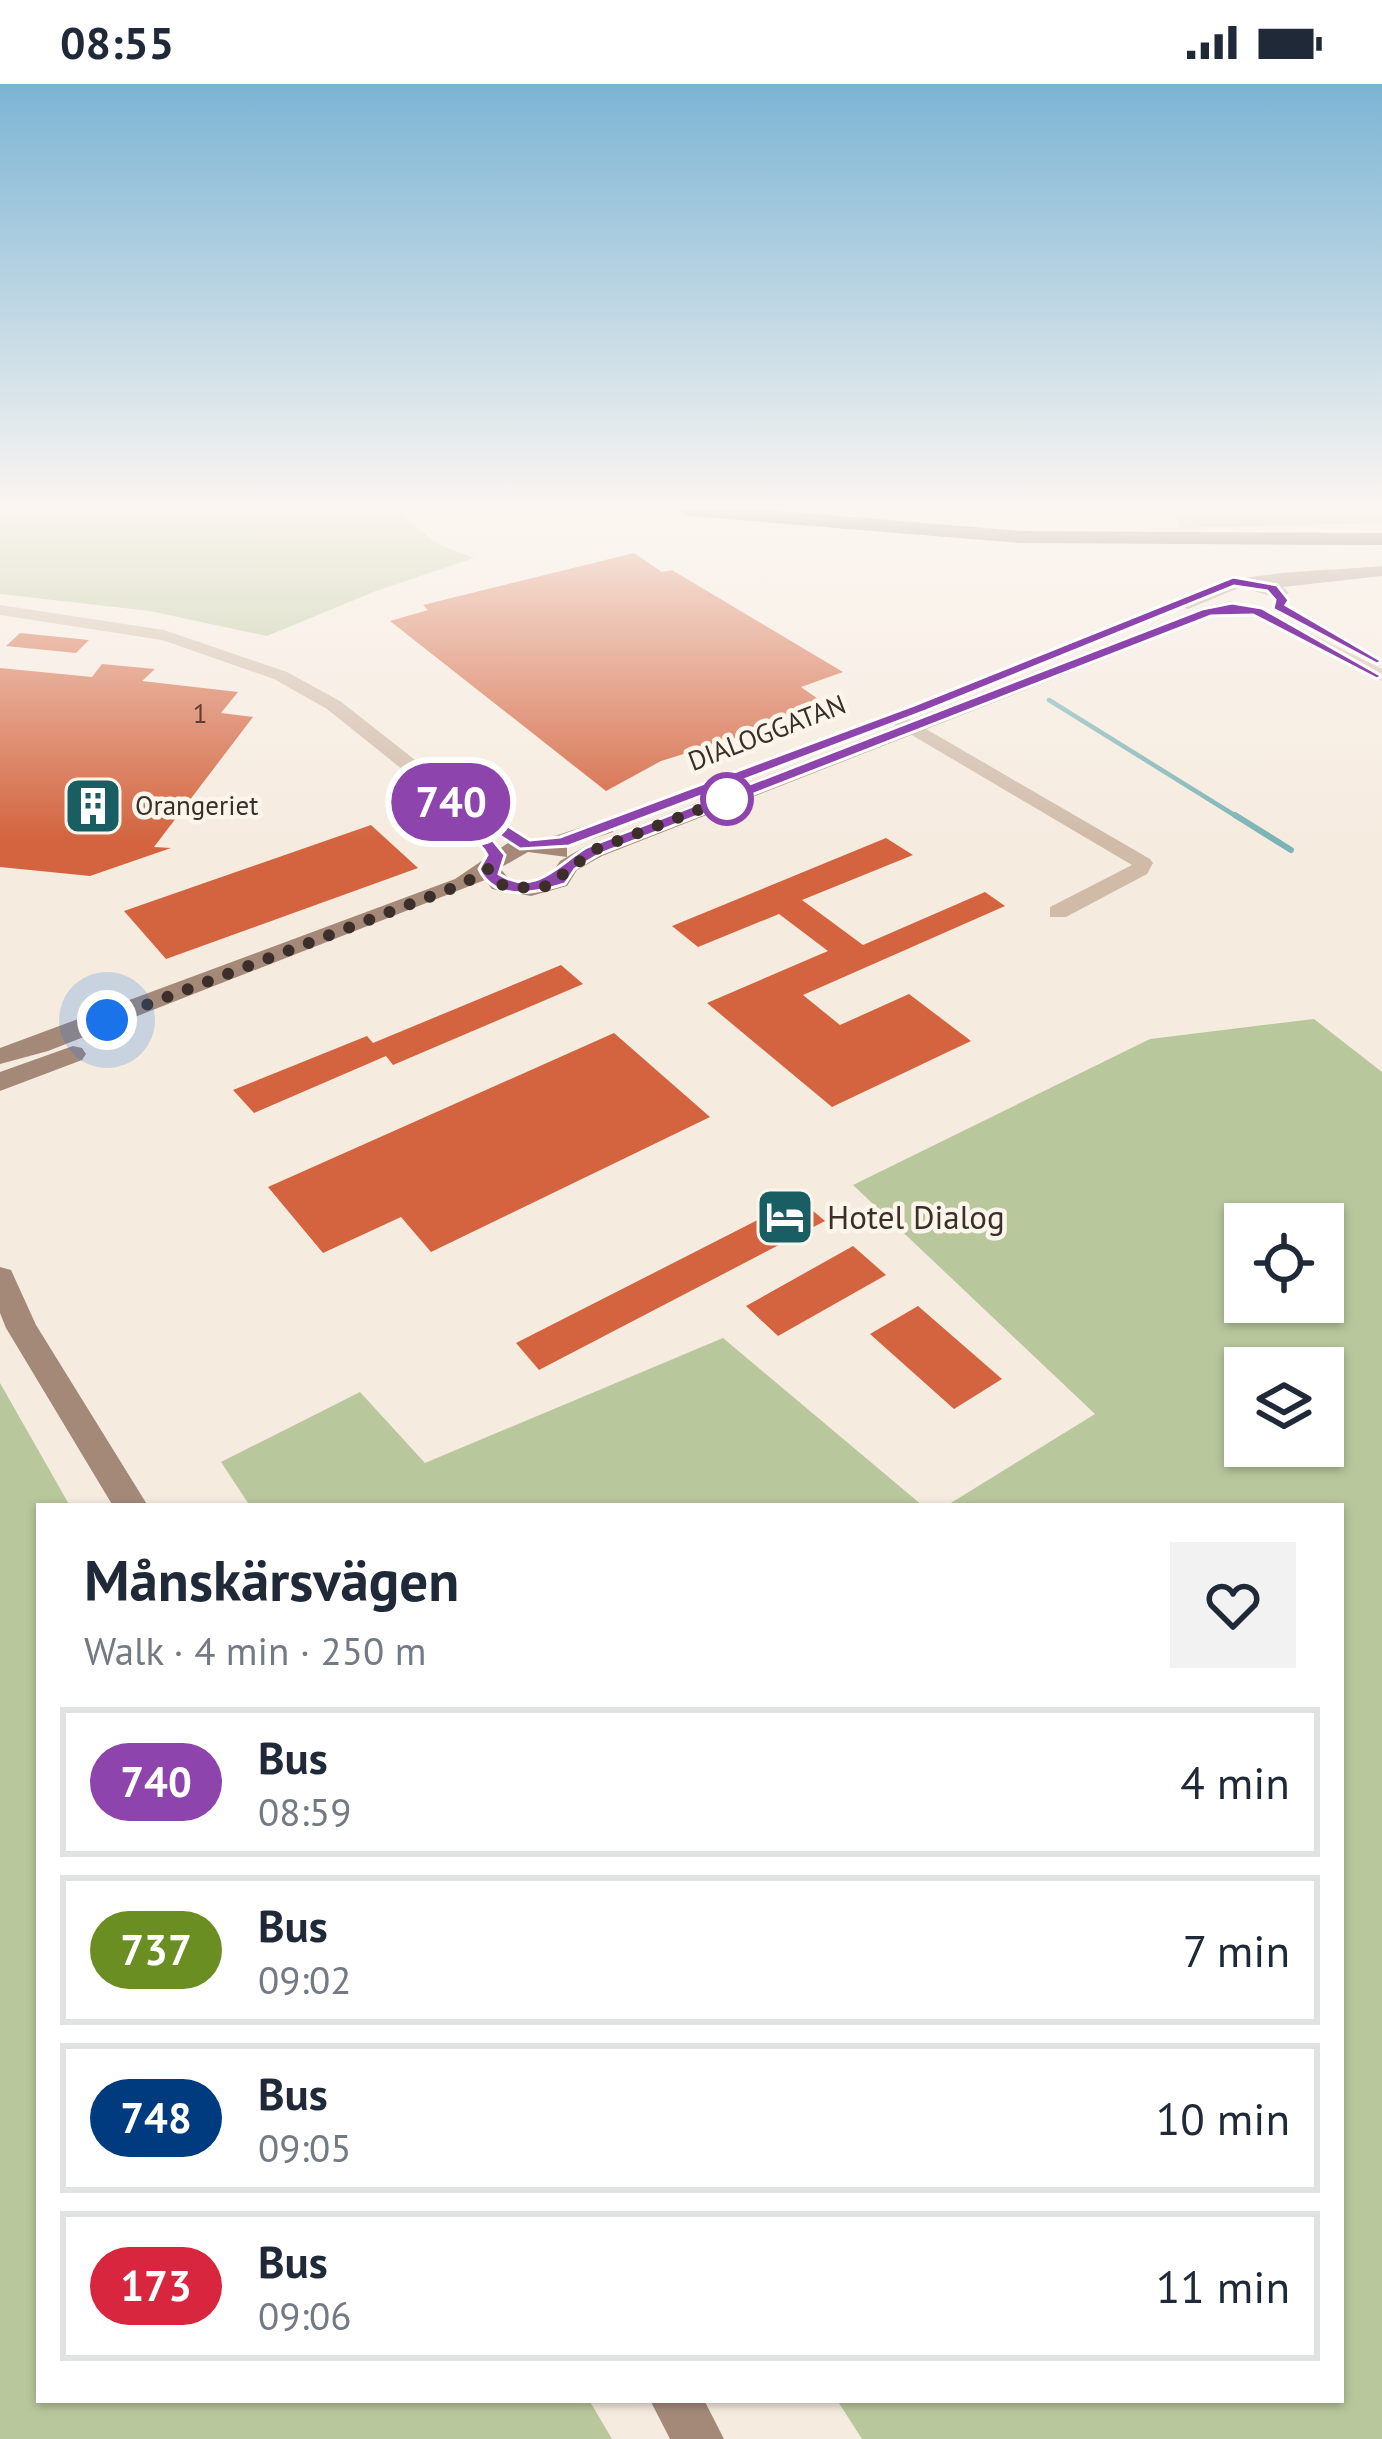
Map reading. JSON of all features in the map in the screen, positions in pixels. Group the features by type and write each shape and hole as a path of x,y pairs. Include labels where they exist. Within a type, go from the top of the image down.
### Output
{"street":[{"path":"69,620 147,631 244,660 349,715 438,789 535,846 559,852 568,866"},
{"name":"DIALOGGATAN","path":"514,888 548,886 594,850 1146,620"},
{"name":"DIALOGGATAN","path":"492,862 1186,620"},
{"path":"1273,620 1382,676"},
{"path":"1313,620 1382,661"},
{"path":"904,722 1143,863 1137,874 1058,912"},
{"path":"438,789 492,862 500,884 514,888"},
{"path":"0,1056 39,1046 419,901 492,862"},
{"path":"0,1082 514,888"},
{"path":"0,1278 11,1315 129,1503"},
{"path":"677,2403 699,2439"}],"green space":[{"path":"192,620 306,620 267,636"},
{"path":"1314,1019 1382,1072 1382,2439 862,2439 839,2403 1344,2403 1344,1503 951,1503 1095,1414 853,1185 1150,1039"},
{"path":"723,1338 919,1503 248,1503 221,1462 360,1392 425,1463"},
{"path":"0,1383 68,1503 36,1503 36,2403 591,2403 612,2439 0,2439"}],"building":[{"path":"756,620 843,672 801,687 831,708 661,761 606,791 390,621"},
{"path":"20,633 89,640 76,653 6,646"},
{"name":"Orangeriet","path":"102,664 155,669 142,681 238,692 221,713 253,717 154,847 171,848 90,876 0,867 0,668 92,677"},
{"path":"371,825 418,868 166,959 124,911"},
{"path":"886,838 913,855 802,900 863,945 985,892 1005,906 803,995 840,1025 909,994 971,1041 832,1107 707,1003 828,951 779,914 698,947 672,926"},
{"path":"561,965 583,984 393,1065 386,1056 254,1113 233,1090 367,1036 373,1043"},
{"path":"614,1033 710,1117 431,1252 401,1217 323,1253 268,1187"},
{"path":"799,1199 825,1221 539,1370 516,1343"},
{"path":"853,1246 886,1275 778,1336 746,1306"},
{"path":"918,1306 1002,1379 954,1409 870,1334"}],"waterway":[{"path":"1049,700 1239,818"},
{"path":"1235,815 1291,850"}],"bus line":[{"name":"740","path":"1144,620 544,847 526,846 438,789 496,855 488,869 491,877 514,888 548,886 594,850 1188,620"},
{"name":"740","path":"1273,620 1382,676"},
{"name":"740","path":"1302,620 1382,661"}],"place":[{"name":"Orangeriet","path":"93,806"},
{"name":"Hotel Dialog","path":"785,1217"}],"route":[{"path":"107,1020 463,884 488,869 500,884 514,888 548,886 594,850 727,799"}]}
